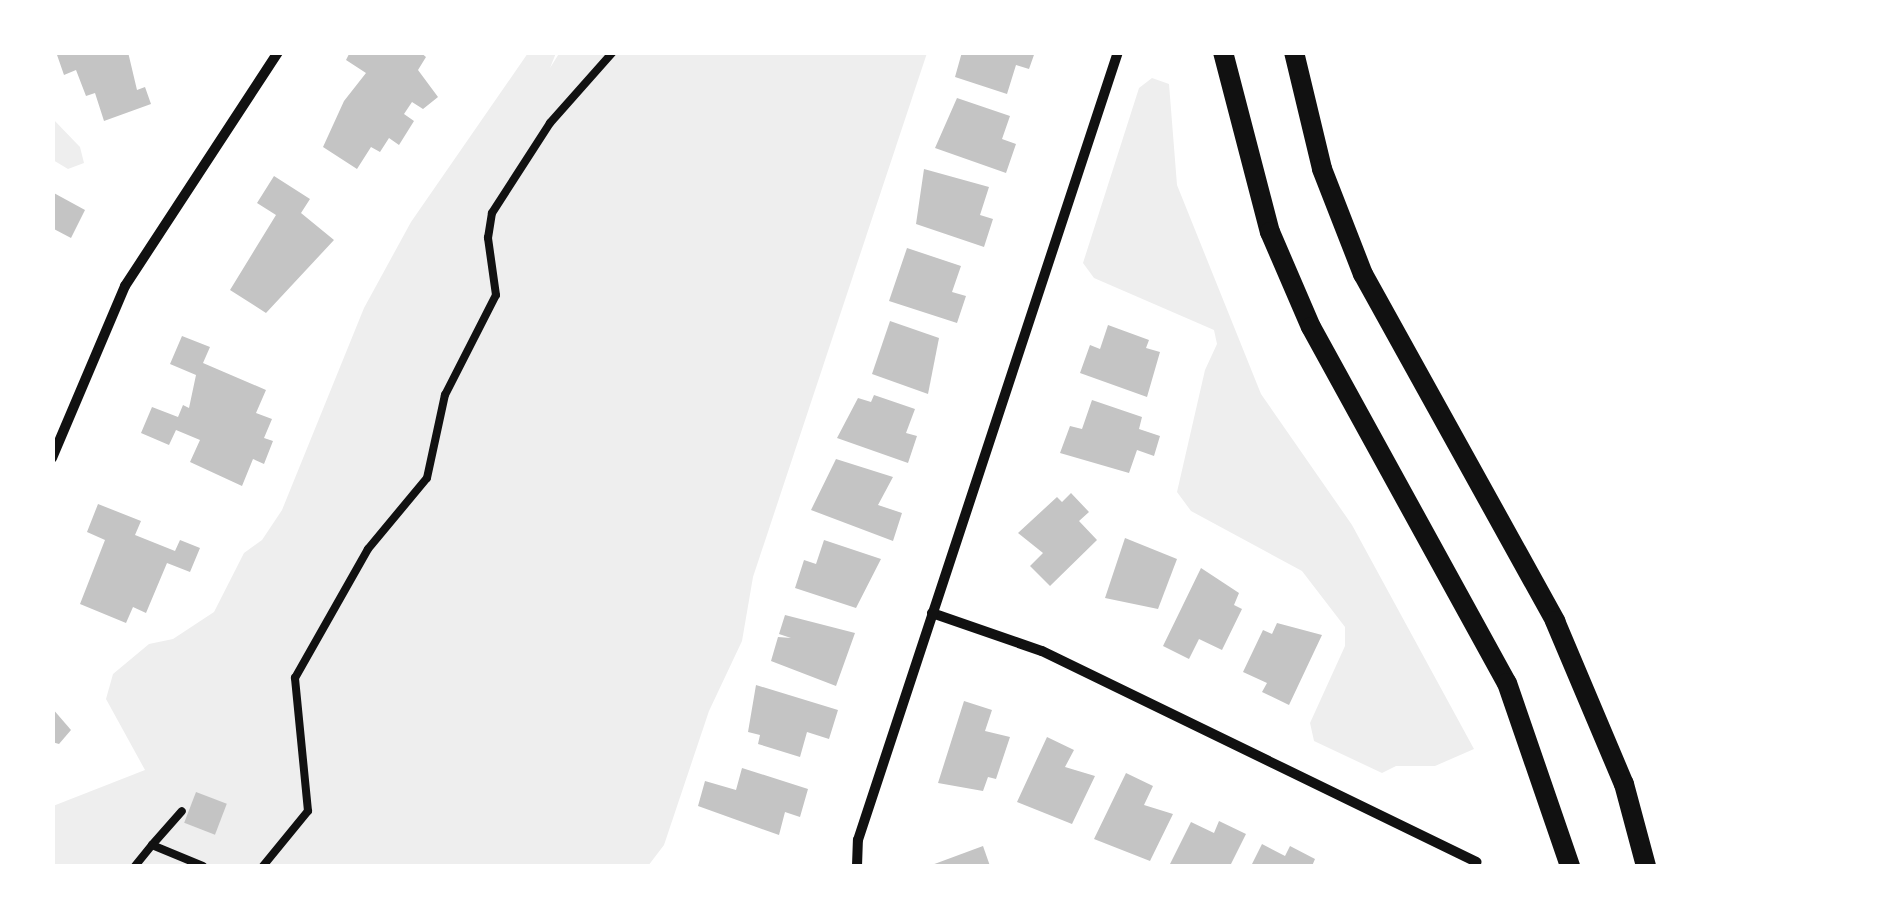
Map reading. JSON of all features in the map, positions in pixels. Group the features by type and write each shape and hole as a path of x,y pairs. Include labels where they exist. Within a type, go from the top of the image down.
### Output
{"main road":[{"path":"1223,52 1270,232 1311,327 1507,683 1570,866"},
{"path":"1294,52 1322,169 1362,274 1555,621 1624,784 1646,866"}],"street":[{"path":"52,458 125,286 278,52"},
{"path":"857,866 858,840 1118,52"},
{"path":"932,613 1042,651 1476,862"}],"lane":[{"path":"263,866 308,811 295,678 368,549 427,478 445,395 496,294 488,238 492,213 550,123 613,52"},
{"path":"134,866 182,810"},
{"path":"152,846 203,866"}],"shaded area":[{"path":"560,52 927,53 753,577 742,641 709,711 664,845 648,866 53,866 53,806 145,770 106,699 113,674 149,644 173,639 214,612 244,553 262,540 282,510 364,308 411,222 528,53 556,53 550,68"},
{"path":"1152,78 1169,84 1177,185 1261,394 1352,525 1474,749 1435,766 1396,766 1382,773 1314,741 1310,723 1345,646 1345,627 1302,571 1191,511 1177,492 1205,370 1217,344 1214,330 1094,278 1083,263 1139,88"},
{"path":"52,118 80,147 84,163 68,169 53,160"}],"building":[{"path":"56,52 128,52 137,90 145,87 151,104 104,121 95,93 86,96 76,70 64,75"},
{"path":"350,52 420,52 426,57 418,70 438,97 423,109 412,102 404,114 414,121 399,145 389,138 380,152 371,147 357,169 323,147 344,101 366,73 346,60"},
{"path":"962,52 1035,52 1029,69 1016,65 1007,94 955,77"},
{"path":"957,98 1010,116 1002,139 1016,144 1006,173 935,148"},
{"path":"924,169 989,187 980,215 993,219 984,247 916,224"},
{"path":"274,176 310,199 301,213 334,240 266,313 230,290 276,215 257,203"},
{"path":"52,192 85,210 71,238 52,228"},
{"path":"907,248 961,266 952,292 966,296 957,323 889,301"},
{"path":"890,321 939,338 928,394 872,374"},
{"path":"1108,325 1149,340 1146,348 1160,352 1147,397 1080,373 1090,345 1100,349"},
{"path":"182,336 210,347 203,363 266,390 256,413 272,419 264,438 273,441 264,464 253,459 242,486 190,462 200,440 176,430 169,445 141,433 152,407 178,417 183,405 189,408 196,375 170,364"},
{"path":"874,395 915,409 906,433 917,436 908,463 837,438 858,398 871,402"},
{"path":"1092,400 1142,417 1139,429 1160,436 1154,456 1137,450 1129,473 1060,453 1070,426 1082,429"},
{"path":"836,459 893,477 878,505 902,513 893,541 811,510"},
{"path":"1071,493 1089,512 1079,521 1097,540 1050,586 1030,566 1043,553 1018,533 1057,497 1062,502"},
{"path":"98,504 141,521 135,535 175,551 180,540 200,548 190,572 167,563 146,613 133,607 126,623 80,604 105,540 87,532"},
{"path":"1125,538 1177,559 1158,609 1105,598"},
{"path":"824,540 881,559 856,608 795,588 804,560 816,564"},
{"path":"1201,568 1239,593 1234,605 1242,609 1222,650 1199,639 1189,659 1163,646"},
{"path":"785,615 855,633 836,686 771,661 778,637 791,638 779,634"},
{"path":"1277,623 1322,635 1289,705 1262,692 1267,683 1243,672 1263,630 1272,634"},
{"path":"756,685 838,710 829,739 807,732 800,757 758,744 760,735 748,732"},
{"path":"964,701 992,710 985,731 1010,737 996,779 988,777 983,791 938,783"},
{"path":"52,708 71,730 59,744 52,742"},
{"path":"1047,737 1074,750 1065,767 1095,776 1072,824 1017,802"},
{"path":"742,768 808,789 800,817 785,812 779,835 698,806 705,781 736,790"},
{"path":"1126,773 1153,786 1144,805 1173,814 1150,861 1094,839"},
{"path":"196,792 227,804 215,835 184,823"},
{"path":"1219,821 1246,834 1230,866 1169,866 1191,822 1214,833"},
{"path":"1262,844 1285,856 1290,846 1315,859 1312,866 1251,866"},
{"path":"983,846 990,866 929,866"}]}
